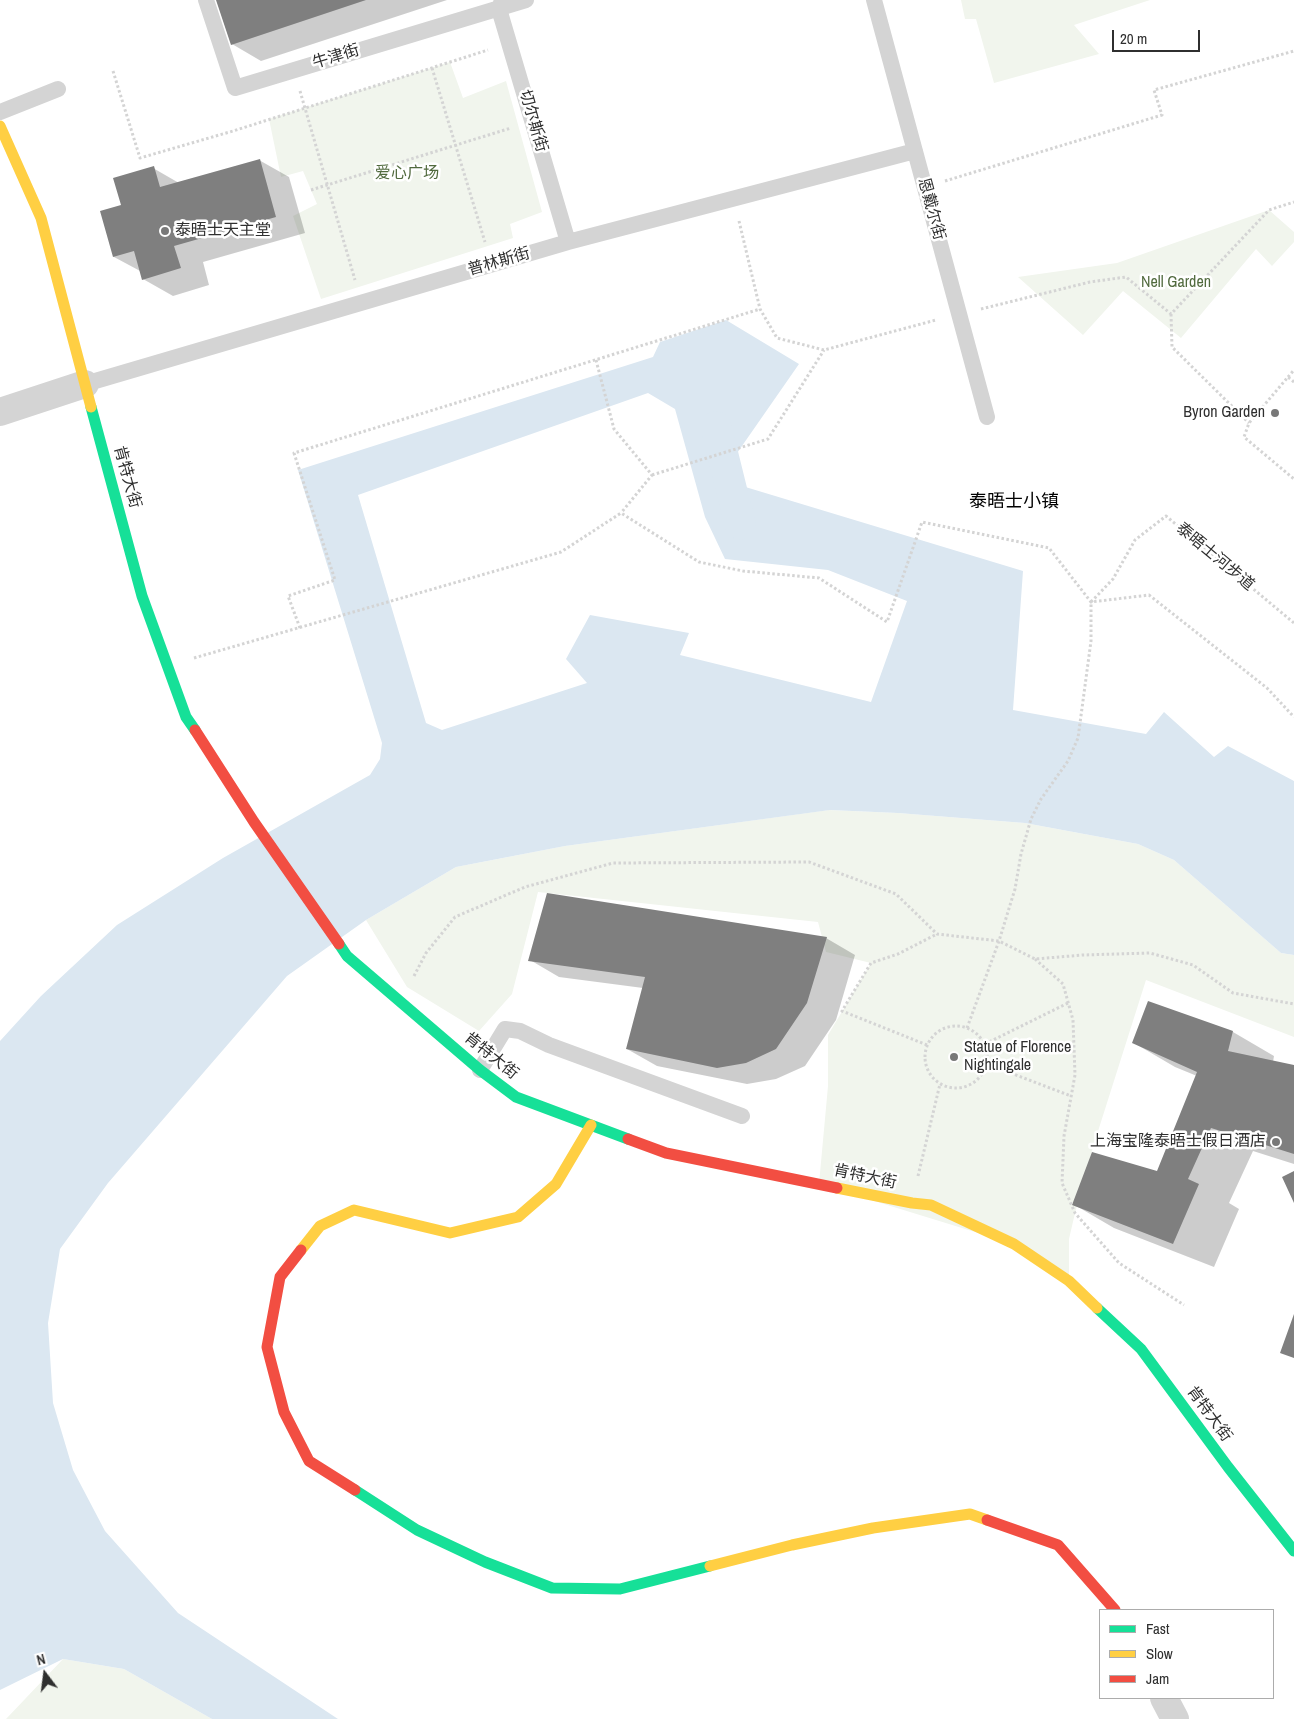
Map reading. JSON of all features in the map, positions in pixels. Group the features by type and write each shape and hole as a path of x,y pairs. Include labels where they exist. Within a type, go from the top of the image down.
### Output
{"street":[{"name":"肯特大街","path":"0,126 41,218 142,596 186,717 254,822 347,956 480,1070 516,1097 666,1152 912,1204 931,1206 1014,1244 1069,1281 1141,1349 1228,1467 1294,1551"},
{"path":"0,412 85,384"},
{"path":"590,1125 556,1184 518,1217 450,1233 354,1210 320,1226 280,1276 266,1347 284,1412 309,1461 417,1530 485,1562 552,1588 620,1589 792,1544 873,1528 970,1514 1058,1545 1114,1609"},
{"path":"1165,1699 1175,1719"}],"lane":[{"name":"牛津街","path":"206,0 235,88 501,4 526,0"},
{"name":"恩戴尔街","path":"874,0 987,417"},
{"name":"切尔斯街","path":"501,4 510,43 568,242"},
{"path":"0,112 58,89"},
{"name":"普林斯街","path":"85,384 568,242 915,151"},
{"path":"480,1070 505,1029 520,1031 549,1045 742,1116"}],"path":[{"path":"113,71 140,158 510,43"},
{"path":"925,188 1162,115 1154,90 1294,51"},
{"path":"432,68 492,264"},
{"path":"294,70 361,302"},
{"path":"311,190 533,121"},
{"path":"734,199 760,309 777,338 824,350 1090,282 1126,277 1171,314"},
{"path":"1249,423 1172,347 1171,314 1270,210 1294,202"},
{"path":"300,628 288,596 335,580 294,453 760,309"},
{"path":"167,666 321,621 391,603 561,552 621,513 652,475 768,439 824,350"},
{"path":"596,360 614,429 652,475"},
{"path":"1294,370 1249,423 1244,437 1294,479"},
{"path":"1288,376 1294,382"},
{"path":"621,513 699,562 743,571 820,578 887,622 922,522 1049,548 1092,602 1091,641 1078,738 1068,761 1041,799 1031,819 1021,854 1015,888 999,941 967,1028"},
{"name":"泰晤士河步道","path":"1092,602 1113,578 1135,540 1166,516 1294,623"},
{"path":"1092,602 1149,595 1267,688 1294,717"},
{"path":"412,979 426,953 456,917 525,887 613,863 809,862 896,894 937,934"},
{"path":"927,1045 842,1011 871,963 898,954 937,934 999,941 1035,959 1063,984 1072,1020 1076,1075 1064,1136 1062,1183 1075,1213 1119,1263 1184,1306"},
{"path":"1035,959 1150,953 1193,965 1233,994 1294,1004"},
{"path":"985,1044 1068,1003"},
{"path":"948,1026 967,1028 974,1032 985,1044 987,1064 983,1074 968,1086 949,1088 940,1084 928,1071 924,1054 927,1045 939,1030 948,1026"},
{"path":"987,1064 1072,1096"},
{"path":"912,1204 940,1084"}],"green space":[{"path":"961,0 1150,0 1074,25 1099,54 994,83 976,19 965,19"},
{"name":"爱心广场","path":"450,62 463,98 506,81 542,212 510,224 513,238 321,299 293,216 317,204 303,171 281,177 269,119"},
{"name":"Nell Garden","path":"1269,210 1294,232 1294,242 1272,266 1256,249 1181,338 1123,291 1083,335 1018,277 1117,263"},
{"path":"829,810 898,813 1025,823 1138,844 1174,860 1281,953 1294,955 1294,1037 1146,980 1093,1147 1075,1213 1069,1239 1069,1281 1014,1244 819,1184 828,1086 828,1035 871,963 826,952 818,922 538,892 512,994 479,1031 407,987 366,920 456,867 565,846"},
{"path":"63,1659 124,1669 212,1719 6,1719"}],"shaded area":[{"path":"726,320 799,364 719,479 1023,571 1013,710 1146,734 1164,712 1214,757 1228,746 1294,781 1294,955 1281,953 1174,860 1138,844 1025,823 898,813 830,810 565,846 456,867 366,920 287,976 108,1183 60,1249 48,1323 53,1403 73,1470 105,1531 178,1613 338,1719 212,1719 124,1669 63,1659 0,1690 0,1041 41,996 117,925 223,858 370,775 380,759 382,743 298,470 653,357 660,342","holes":["648,393 675,409 705,517 725,559 828,570 907,601 871,702 680,655 689,633 590,615 566,659 587,683 442,730 426,723 358,495"]}],"building":[{"path":"216,0 366,0 231,45"},
{"name":"泰晤士天主堂","path":"260,159 276,217 174,246 181,268 142,280 134,251 113,257 100,211 121,205 113,178 154,166 160,187"},
{"path":"547,893 827,937 807,1003 776,1049 746,1063 717,1068 626,1049 645,977 528,961"},
{"path":"1148,1001 1233,1031 1228,1051 1294,1065 1294,1154 1211,1128 1188,1179 1199,1184 1173,1244 1072,1205 1092,1152 1157,1171 1197,1072 1132,1043"},
{"path":"1294,1171 1294,1203 1282,1177"},
{"path":"1294,1314 1294,1358 1280,1353"}],"waterway":[{"path":"716,427 740,524"}],"traffic: fast":[{"path":"91,407 142,596 186,717 195,730"},
{"path":"339,944 347,956 480,1070 516,1097 628,1139"},
{"path":"1097,1308 1141,1349 1228,1467 1294,1551"},
{"path":"355,1490 417,1530 485,1562 552,1588 620,1589 710,1566"}],"traffic: slow":[{"path":"0,126 41,218 91,407"},
{"path":"301,1250 320,1226 354,1210 450,1233 518,1217 556,1184 591,1125"},
{"path":"837,1188 931,1205 1014,1244 1069,1281 1097,1308"},
{"path":"710,1566 792,1545 873,1528 970,1514 987,1520"}],"traffic: jam":[{"path":"195,730 254,822 339,944"},
{"path":"628,1139 666,1153 837,1188"},
{"path":"301,1250 280,1277 267,1347 284,1412 309,1461 355,1490"},
{"path":"987,1520 1058,1545 1114,1609"}],"place":[{"name":"泰晤士天主堂","path":"165,231"},
{"name":"Byron Garden","path":"1275,413"},
{"name":"Statue of Florence Nightingale","path":"954,1057"},
{"name":"上海宝隆泰晤士假日酒店","path":"1276,1142"}],"district":[{"name":"泰晤士小镇","path":"1014,502"}]}
